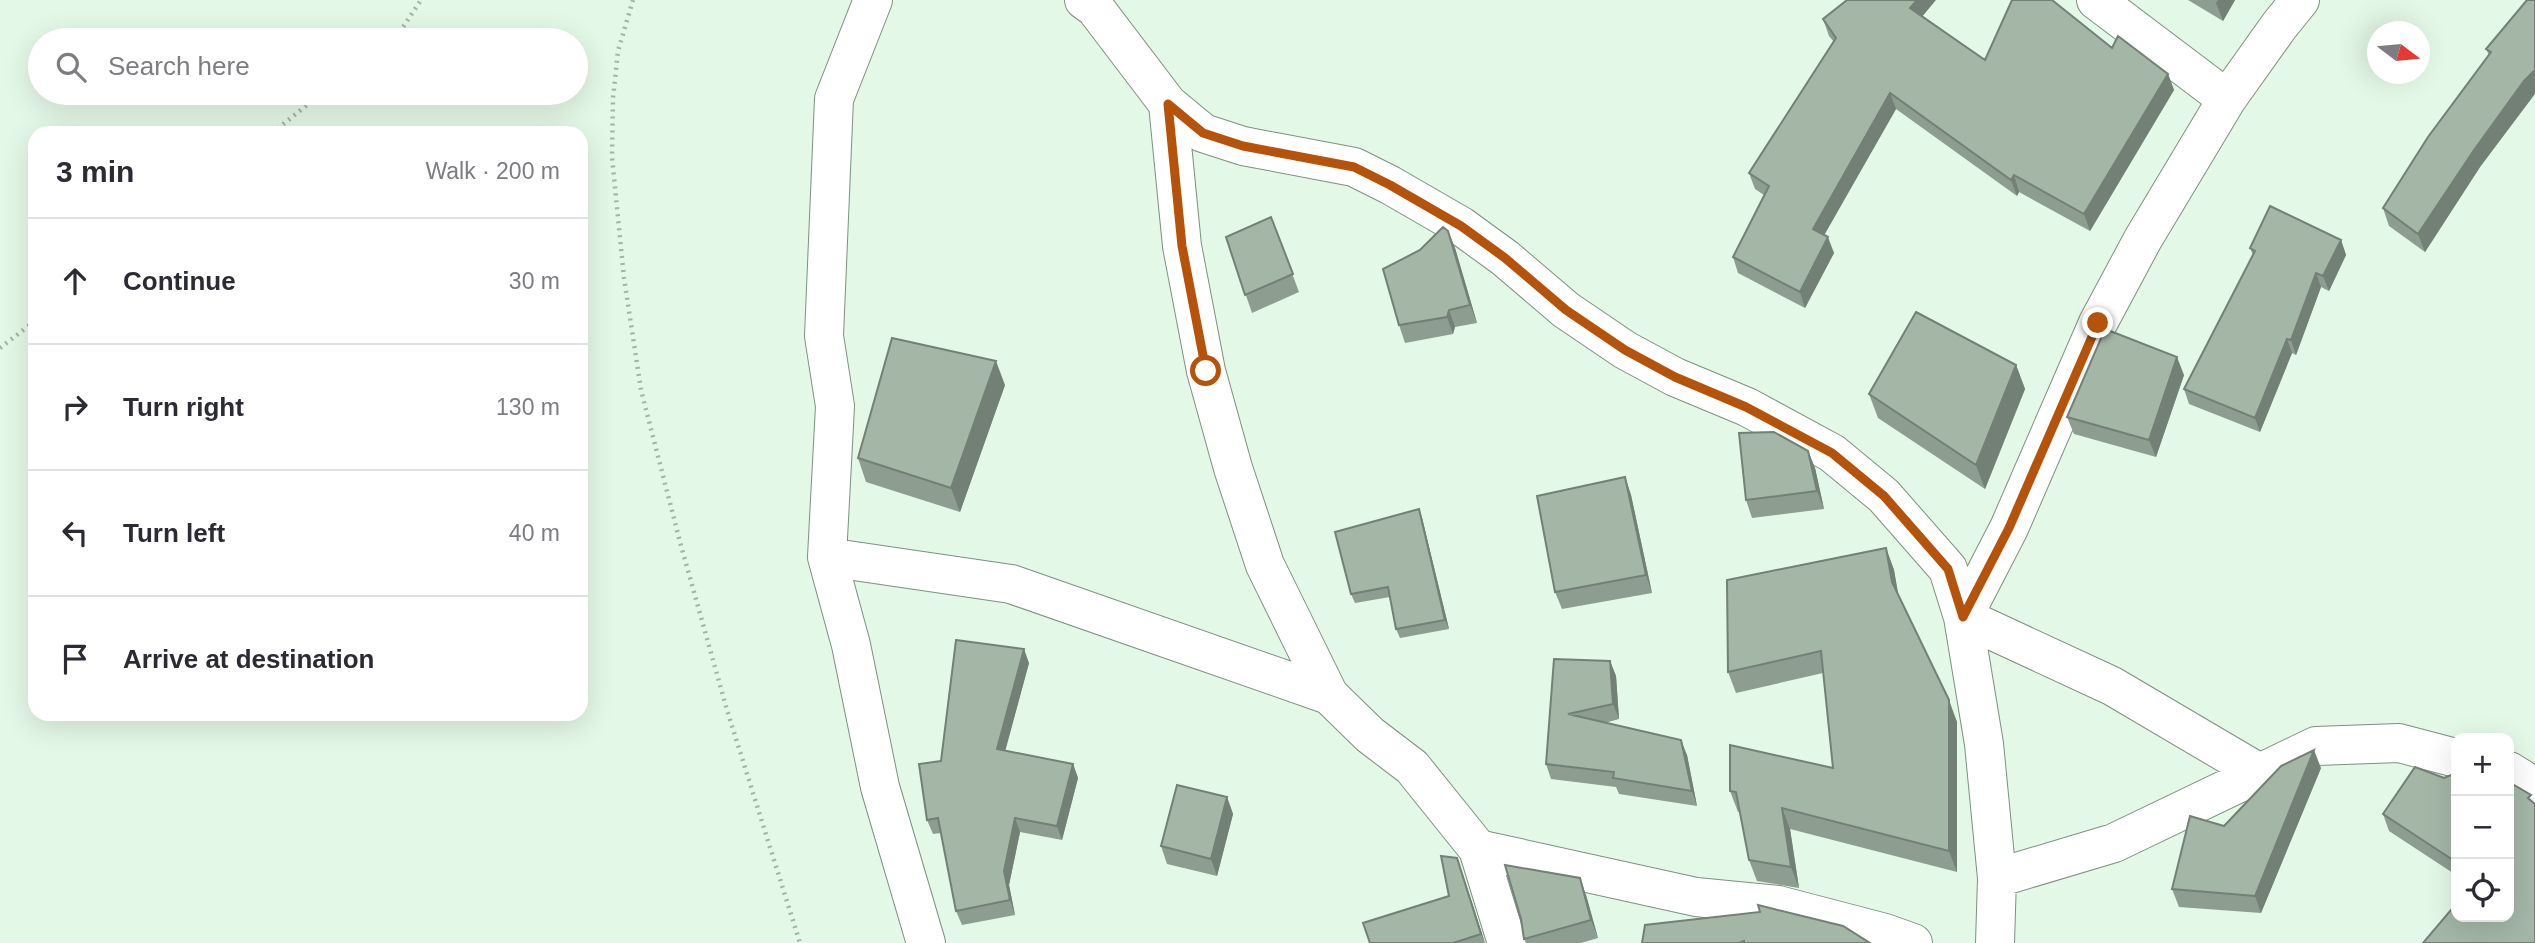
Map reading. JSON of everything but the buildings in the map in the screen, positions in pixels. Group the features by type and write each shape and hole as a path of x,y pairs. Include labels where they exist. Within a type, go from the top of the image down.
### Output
{"street":[{"path":"873,0 834,99 824,336 835,406 827,558 851,645 880,787 926,943"},
{"path":"1084,0 1095,8 1168,104 1203,133 1243,146 1354,167 1390,185 1461,226 1505,258 1566,310 1625,350 1675,377 1746,407 1832,453 1884,496 1948,569 1963,617 1984,744 1997,878 1995,943"},
{"path":"2096,0 2227,99"},
{"path":"1963,617 2009,528 2098,323 2143,239 2227,99 2278,26 2300,0"},
{"path":"1168,104 1182,246 1206,371 1229,456 1265,565 1329,695 1370,735 1412,767 1478,849 1507,943"},
{"path":"827,558 1011,584 1329,695"},
{"path":"1963,617 2112,686 2258,772"},
{"path":"1997,878 2114,843 2316,746 2399,743 2451,757"},
{"path":"2514,774 2535,787"},
{"path":"1478,849 1696,897 1778,905 1913,943"}],"path":[{"path":"402,28 421,0"},
{"path":"633,0 618,51 613,98 612,158 624,278 641,390 723,697 800,943"},
{"path":"281,126 307,105"},
{"path":"0,348 28,326"}],"route":[{"path":"1206,371 1182,246 1168,104 1203,133 1243,146 1354,167 1390,185 1461,226 1505,258 1566,310 1625,350 1675,377 1746,407 1832,453 1884,496 1948,569 1963,617 2009,528 2098,323"}]}
